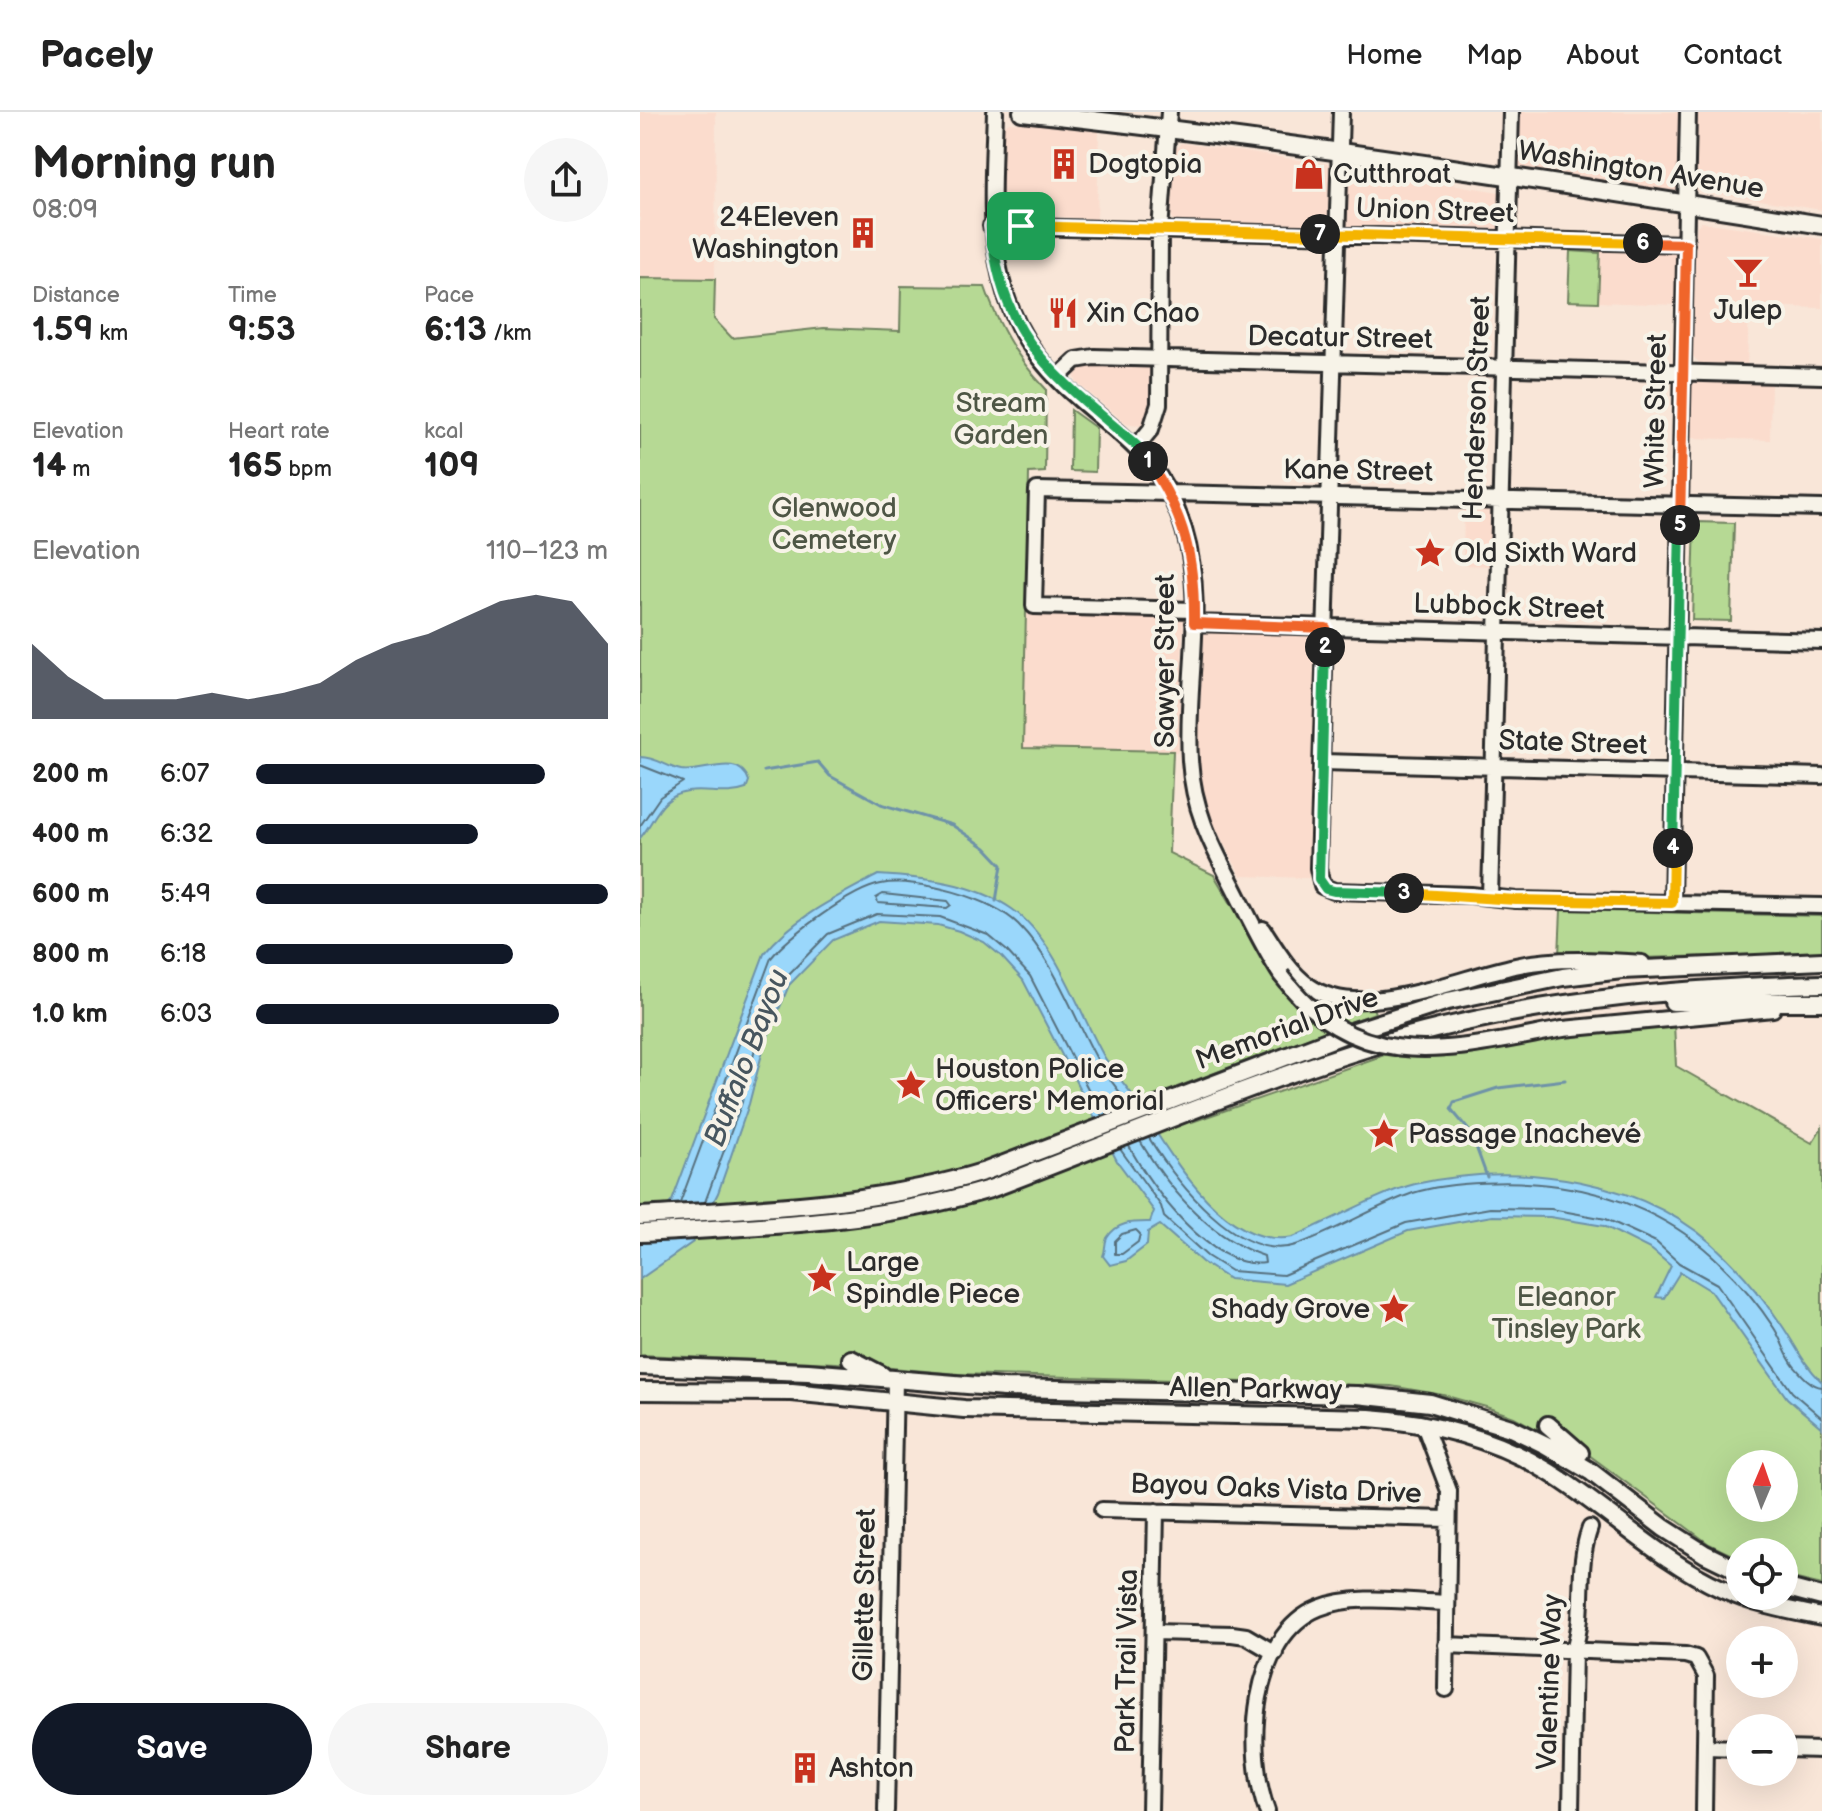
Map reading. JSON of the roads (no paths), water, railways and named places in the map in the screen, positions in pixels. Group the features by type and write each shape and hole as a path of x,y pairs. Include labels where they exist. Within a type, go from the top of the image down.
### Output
{"main road":[{"name":"Washington Avenue","path":"1022,112 1169,120 1340,152 1509,175 1822,225"},
{"name":"Memorial Drive","path":"640,1216 836,1204 908,1193 986,1171 1348,1033 1448,1001 1563,977 1683,965 1822,961"},
{"name":"Memorial Drive","path":"640,1233 838,1221 912,1210 990,1189 1203,1108 1403,1038 1604,999 1747,986 1822,984"},
{"path":"1604,999 1822,1003"},
{"path":"851,1359 895,1380"},
{"name":"Allen Parkway","path":"640,1366 808,1372 1004,1388 1357,1395 1430,1403 1511,1428 1546,1445 1590,1471 1705,1554 1726,1564"},
{"name":"Allen Parkway","path":"640,1391 792,1392 964,1409 1369,1418 1424,1425 1469,1436 1538,1466 1672,1562 1726,1590"},
{"path":"1548,1425 1563,1442 1611,1474 1645,1513"},
{"path":"1798,1591 1822,1597"},
{"path":"1786,1610 1822,1624"},
{"name":"Allen Parkway","path":"1786,1610 1822,1617"}],"street":[{"name":"Sawyer Street","path":"995,112 991,226 998,271 1010,309 1032,349 1057,378 1137,446 1170,493 1192,560 1194,617 1190,758 1194,800 1205,835 1281,975 1323,1020 1358,1039 1398,1049 1453,1050 1563,1029 1822,1003"},
{"path":"1341,112 1318,868 1322,886 1334,891 1822,906"},
{"name":"Henderson Street","path":"1490,897 1511,112"},
{"name":"White Street","path":"1672,903 1688,112"},
{"path":"1137,446 1157,416 1160,230 1169,120"},
{"name":"Union Street","path":"991,226 1686,244"},
{"name":"Decatur Street","path":"1057,378 1072,363 1084,357 1822,376"},
{"name":"Kane Street","path":"1034,606 1037,490 1822,508"},
{"name":"Lubbock Street","path":"1034,606 1326,628 1822,641"},
{"name":"State Street","path":"1323,762 1822,776"},
{"name":"Sawyer Street","path":"1233,885 1296,975 1314,989 1353,1002 1396,997 1519,965 1596,960 1683,965"},
{"name":"Gillette Street","path":"886,1811 895,1380"},
{"path":"1424,1425 1449,1491 1446,1689"},
{"name":"Bayou Oaks Vista Drive","path":"1102,1510 1448,1519"},
{"name":"Park Trail Vista","path":"1150,1811 1156,1511"},
{"name":"Valentine Way","path":"1571,1811 1574,1649 1579,1633 1580,1555 1590,1528"},
{"path":"1267,1811 1257,1782 1254,1740 1260,1691 1275,1653 1301,1620 1317,1609 1342,1601 1447,1603"},
{"path":"1154,1632 1246,1636 1275,1653"},
{"path":"1446,1645 1574,1649 1696,1658 1706,1676 1704,1811"},
{"path":"1705,1747 1726,1748"},
{"path":"1798,1749 1822,1750"}],"water":[{"path":"640,757 681,770 729,765 744,772 749,781 746,789 736,792 695,791 675,796 662,806 640,838"},
{"name":"Buffalo Bayou","path":"878,875 965,887 997,900 1028,922 1054,957 1108,1063 1162,1142 1199,1191 1220,1212 1243,1228 1267,1237 1293,1237 1401,1188 1455,1177 1497,1174 1539,1176 1581,1182 1622,1193 1660,1209 1696,1231 1749,1281 1822,1382 1822,1428 1787,1398 1711,1291 1680,1272 1664,1298 1656,1297 1671,1266 1652,1250 1604,1226 1550,1217 1492,1216 1408,1231 1285,1284 1229,1279 1202,1262 1160,1225 1148,1232 1147,1245 1126,1261 1110,1265 1103,1256 1111,1232 1126,1224 1150,1222 1154,1211 1117,1161 1023,980 984,942 938,925 879,921 833,940 789,985 764,1046 749,1104 718,1193 693,1242 640,1279 640,1238 672,1201 764,954 802,919"}],"waterway":[{"path":"764,771 818,762 830,776 881,804 952,825 986,848 1002,865 996,901"},
{"path":"1487,1177 1471,1133 1451,1109 1454,1102 1498,1088 1565,1080"}],"place":[{"name":"Dogtopia","path":"1064,164"},
{"name":"Cutthroat","path":"1309,174"},
{"name":"24Eleven Washington","path":"863,233"},
{"name":"Julep","path":"1748,272"},
{"name":"Xin Chao","path":"1063,313"},
{"name":"Old Sixth Ward","path":"1430,553"},
{"name":"Houston Police Officers' Memorial","path":"911,1085"},
{"name":"Passage Inachevé","path":"1384,1134"},
{"name":"Large Spindle Piece","path":"822,1278"},
{"name":"Shady Grove","path":"1394,1309"},
{"name":"Ashton","path":"805,1768"}],"park label":[{"name":"Stream Garden","path":"1001,419"},
{"name":"Glenwood Cemetery","path":"834,524"},
{"name":"Eleanor Tinsley Park","path":"1566,1313"}]}
